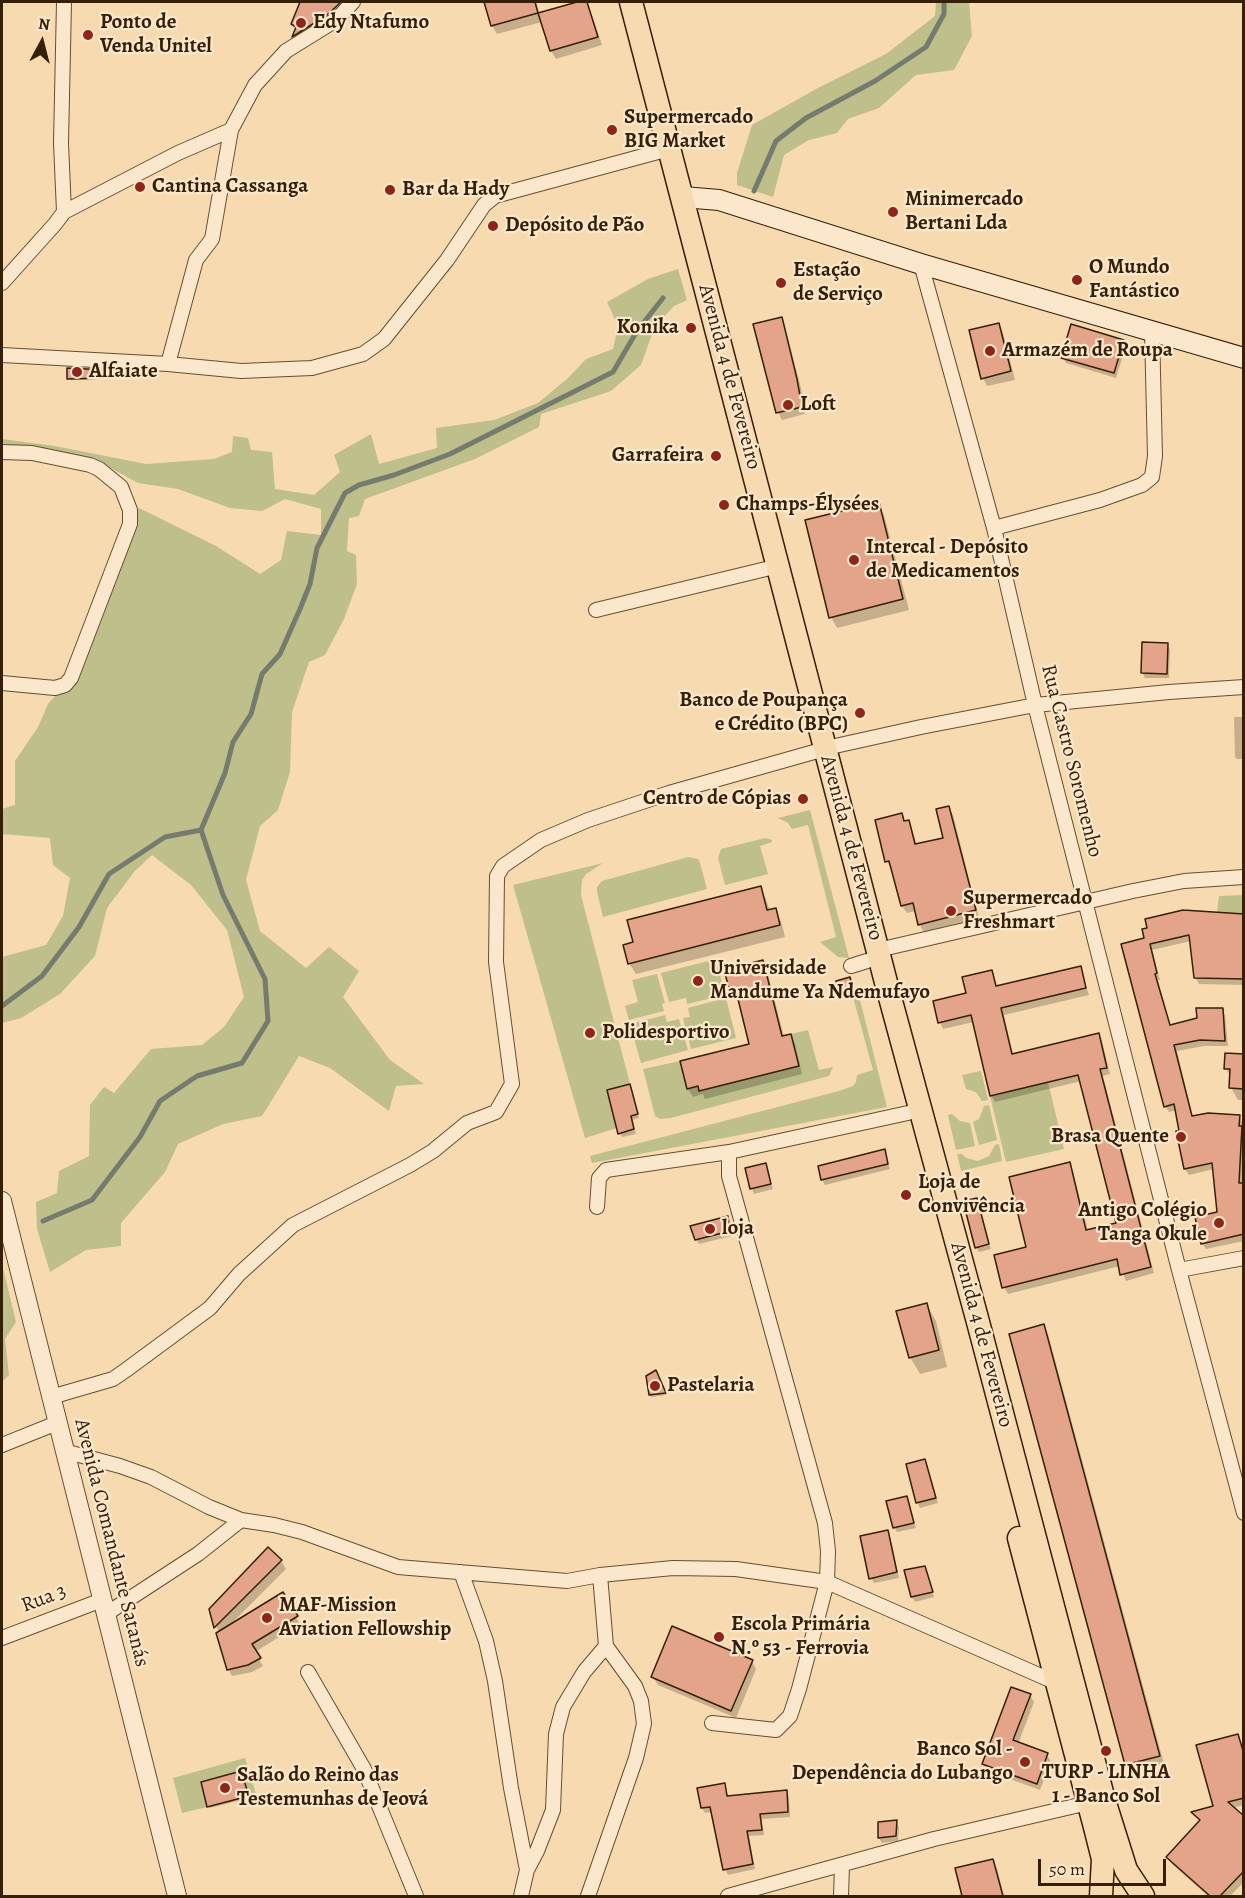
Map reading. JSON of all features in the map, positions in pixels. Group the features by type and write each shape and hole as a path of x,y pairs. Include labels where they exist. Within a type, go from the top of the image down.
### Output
{"main road":[{"name":"Avenida 4 de Fevereiro","path":"617,2 766,569 820,750"},
{"name":"Avenida 4 de Fevereiro","path":"632,2 683,197 820,750 865,959 908,1113 1103,1859 1101,1896"},
{"path":"683,197 719,200 921,264 1244,358"},
{"name":"Avenida 4 de Fevereiro","path":"865,959 978,1322 1104,1800 1126,1870 1143,1896"}],"street":[{"path":"64,2 61,143 64,212"},
{"path":"168,364 196,260 212,239 231,130 255,85 286,51 336,20 353,2"},
{"path":"2,283 64,212 178,153 231,130"},
{"path":"2,355 168,364 241,371 312,369 363,354 384,339 447,260 483,205 495,196 658,152"},
{"name":"Rua Castro Soromenho","path":"921,264 994,528 1035,705 1179,1270 1244,1513"},
{"path":"994,528 1100,500 1142,485 1152,477 1155,456 1152,331"},
{"path":"2,452 32,453 90,465 99,469 121,487 130,510 130,524 71,678 64,685 54,688 2,683"},
{"path":"597,610 766,569"},
{"path":"51,1397 113,1379 210,1308 239,1274 293,1225 410,1165 467,1123 496,1112 512,1084 496,962 497,876 502,866 541,840 588,820 669,793 820,750 921,727 1035,705 1244,687"},
{"path":"865,959 1085,902 1184,881 1244,877"},
{"path":"597,1207 598,1178 606,1170 729,1152 908,1113"},
{"path":"712,1723 776,1730 790,1716 826,1582 828,1551 825,1523 729,1176 729,1152"},
{"name":"Avenida Comandante Satanás","path":"2,1202 177,1896"},
{"path":"1179,1270 1244,1258"},
{"path":"2,1445 57,1423"},
{"path":"64,1451 152,1477 241,1520 302,1532 398,1567 567,1581 600,1575 673,1568 736,1569 826,1582 1057,1683"},
{"name":"Rua 3","path":"2,1638 104,1607 198,1554 241,1520"},
{"path":"461,1572 486,1641 495,1681 511,1788 527,1870"},
{"path":"588,1896 636,1758 644,1724 641,1701 635,1686 606,1646 600,1575"},
{"path":"521,1896 527,1870 553,1810 556,1734 563,1707 584,1672 606,1646"},
{"path":"308,1672 364,1769 416,1896"},
{"path":"728,1896 934,1839 1088,1803"},
{"path":"841,1896 842,1865"}],"green space":[{"path":"936,2 969,2 972,36 954,70 916,75 879,108 848,119 837,133 809,140 784,155 773,197 737,185 737,173 752,125 816,89 886,54 935,16"},
{"path":"678,269 687,300 674,306 661,320 651,337 641,365 611,391 541,414 539,427 475,459 365,499 359,516 349,518 347,551 356,555 357,584 344,619 325,655 309,662 292,712 290,772 278,810 260,826 246,880 260,931 306,968 329,947 359,971 343,997 390,1060 424,1084 396,1086 389,1111 330,1068 299,1056 262,1116 223,1124 178,1144 165,1172 121,1223 121,1246 86,1250 50,1272 37,1229 36,1202 57,1193 59,1171 89,1156 90,1105 104,1087 114,1093 151,1049 202,1045 224,1027 244,997 227,930 191,885 152,855 134,872 107,908 95,956 60,994 21,1018 2,1023 2,957 46,945 63,916 70,878 53,865 50,838 2,834 2,809 15,805 15,761 38,727 48,704 65,685 130,524 139,508 216,546 260,574 281,560 287,531 321,535 321,509 285,499 262,511 230,508 178,489 138,483 107,466 2,452 2,439 55,446 146,464 214,459 232,452 233,436 248,438 251,450 272,452 275,489 314,495 340,472 334,455 371,434 379,464 437,448 436,428 494,420 538,403 567,379 586,359 613,349 618,326 607,302 648,279"},
{"path":"810,810 849,958 838,957 820,942 836,937 808,825 792,829 788,823 778,818"},
{"path":"765,838 772,840 760,846 768,874 725,885 718,858 721,849"},
{"path":"688,857 698,859 707,889 603,917 597,892 597,887 602,881"},
{"path":"603,863 586,874 582,880 581,895 630,1084 607,1090 617,1128 585,1138 513,885"},
{"path":"1243,895 1243,914 1217,912 1219,896"},
{"path":"716,959 725,995 687,1004 686,998 669,1002 661,973"},
{"path":"657,974 665,1003 662,1004 664,1011 629,1020 625,1006 638,1002 632,980"},
{"path":"859,996 887,1107 592,1163 590,1156 853,1086 857,1075 873,1070 853,997"},
{"path":"726,998 736,1038 691,1049 683,1018 690,1017 688,1008"},
{"path":"665,1015 667,1022 679,1019 688,1050 641,1063 630,1024"},
{"path":"808,1030 819,1070 833,1067 829,1076 671,1118 660,1119 655,1116 643,1069 680,1061 687,1089 698,1086 699,1091 799,1066 791,1034"},
{"path":"981,1071 988,1100 982,1101 976,1092 966,1089 962,1075"},
{"path":"1048,1082 1064,1149 1006,1162 990,1096"},
{"path":"989,1105 997,1140 979,1145 973,1122 979,1119 984,1106"},
{"path":"952,1114 960,1121 970,1123 975,1146 956,1150 948,1115"},
{"path":"999,1144 1002,1161 961,1171 957,1154 978,1161 989,1156 995,1145"},
{"path":"2,1264 16,1322 5,1339 9,1375 2,1382"},
{"path":"245,1758 256,1794 249,1796 241,1771 201,1781 207,1807 182,1813 173,1778"}],"building":[{"path":"300,2 341,2 327,15 292,37 296,27 291,24"},
{"path":"484,2 535,2 538,13 491,26"},
{"path":"577,2 587,2 598,37 550,51 538,13"},
{"path":"782,317 802,407 776,413 753,324"},
{"name":"Armazém de Roupa","path":"999,323 1011,371 981,379 969,330"},
{"path":"1071,324 1124,340 1114,373 1061,358"},
{"path":"67,368 107,370 107,378 67,379"},
{"name":"Intercal - Depósito de Medicamentos","path":"879,502 903,599 829,618 805,520"},
{"path":"1142,642 1168,643 1167,674 1141,673"},
{"path":"949,806 976,910 918,925 913,903 901,906 889,861 885,862 875,820 902,813 904,821 909,820 915,844 943,838 936,809"},
{"path":"761,886 767,910 776,908 780,925 628,964 623,945 633,942 627,920"},
{"path":"1183,910 1244,914 1244,979 1194,978 1189,935 1150,944 1157,973 1155,974 1170,1025 1197,1018 1196,1008 1223,1008 1225,1041 1200,1040 1174,1045 1192,1116 1208,1113 1240,1115 1239,1126 1242,1126 1239,1183 1244,1183 1244,1234 1201,1244 1195,1217 1217,1212 1212,1163 1184,1169 1176,1131 1179,1131 1174,1104 1164,1107 1121,944 1144,938 1142,929 1147,928 1145,919"},
{"path":"763,960 782,1036 791,1034 799,1066 699,1091 698,1086 687,1089 680,1061 749,1044 736,991 730,992 724,970"},
{"path":"1081,966 1086,988 1001,1008 1012,1054 1099,1033 1107,1068 1100,1069 1151,1267 1120,1275 1117,1259 1002,1288 994,1255 1026,1247 1009,1177 1070,1162 1086,1230 1116,1223 1078,1075 990,1096 971,1015 938,1023 933,1001 966,993 962,977 992,970 996,986"},
{"path":"850,977 854,993 841,997 836,981"},
{"path":"1225,1053 1244,1054 1244,1089 1229,1088 1230,1069 1224,1069"},
{"path":"630,1084 638,1114 631,1116 634,1129 618,1134 607,1090"},
{"path":"885,1149 888,1164 821,1180 818,1166"},
{"path":"766,1163 771,1184 750,1189 745,1168"},
{"path":"977,1198 989,1244 975,1248 963,1201"},
{"name":"loja","path":"728,1216 730,1231 695,1240 690,1226"},
{"path":"927,1303 939,1350 909,1358 896,1311"},
{"path":"1044,1324 1160,1756 1125,1765 1009,1334"},
{"name":"Pastelaria","path":"656,1370 666,1393 649,1395 646,1376"},
{"path":"925,1459 936,1498 916,1503 906,1464"},
{"path":"907,1496 914,1523 893,1528 886,1501"},
{"path":"888,1530 897,1572 869,1579 860,1536"},
{"path":"268,1547 282,1560 214,1628 209,1609"},
{"path":"925,1566 933,1592 911,1597 904,1570"},
{"path":"283,1592 298,1616 252,1644 261,1658 248,1665 227,1670 216,1633"},
{"path":"672,1626 753,1660 731,1711 651,1677"},
{"path":"1011,1687 1031,1694 1013,1740 1048,1753 1037,1784 982,1764"},
{"path":"1238,1734 1244,1754 1244,1798 1228,1802 1244,1816 1244,1871 1220,1896 1210,1896 1166,1857 1200,1820 1191,1812 1213,1806 1196,1745"},
{"name":"Salão do Reino das Testemunhas de Jeová","path":"241,1771 249,1796 207,1807 201,1782"},
{"path":"725,1783 727,1796 787,1790 788,1812 760,1814 762,1830 747,1831 753,1864 723,1870 710,1807 701,1808 697,1788"},
{"path":"897,1820 896,1836 878,1838 878,1822"},
{"path":"993,1859 1003,1896 962,1896 955,1868"}],"waterway":[{"path":"754,191 776,141 806,118 875,81 926,47 944,14 944,2"},
{"path":"43,1221 92,1200 140,1137 160,1101 197,1076 242,1063 268,1021 265,979 223,895 201,830 225,773 233,742 251,714 262,674 280,654 310,584 317,548 345,493 359,485 394,475 450,454 613,372 637,331 663,298"},
{"path":"2,1006 42,976 79,927 109,874 165,837 201,830"}],"place":[{"name":"Edy Ntafumo","path":"301,23"},
{"name":"Ponto de Venda Unitel","path":"88,35"},
{"name":"Supermercado BIG Market","path":"612,130"},
{"name":"Cantina Cassanga","path":"140,187"},
{"name":"Bar da Hady","path":"390,190"},
{"name":"Minimercado Bertani Lda","path":"893,212"},
{"name":"Depósito de Pão","path":"493,226"},
{"name":"O Mundo Fantástico","path":"1077,280"},
{"name":"Estação de Serviço","path":"781,283"},
{"name":"Konika","path":"691,328"},
{"name":"Armazém de Roupa","path":"990,351"},
{"name":"Alfaiate","path":"77,372"},
{"name":"Loft","path":"788,405"},
{"name":"Garrafeira","path":"716,456"},
{"name":"Champs-Élysées","path":"724,505"},
{"name":"Intercal - Depósito de Medicamentos","path":"854,560"},
{"name":"Banco de Poupança e Crédito (BPC)","path":"860,713"},
{"name":"Centro de Cópias","path":"803,799"},
{"name":"Supermercado Freshmart","path":"951,911"},
{"name":"Universidade Mandume Ya Ndemufayo","path":"698,981"},
{"name":"Polidesportivo","path":"590,1033"},
{"name":"Brasa Quente","path":"1181,1137"},
{"name":"Loja de Convivência","path":"906,1195"},
{"name":"Antigo Colégio Tanga Okule","path":"1219,1223"},
{"name":"loja","path":"710,1229"},
{"name":"Pastelaria","path":"655,1386"},
{"name":"MAF-Mission Aviation Fellowship","path":"267,1618"},
{"name":"Escola Primária N.º 53 - Ferrovia","path":"719,1637"},
{"name":"TURP - LINHA 1 - Banco Sol","path":"1106,1751"},
{"name":"Banco Sol - Dependência do Lubango","path":"1025,1762"},
{"name":"Salão do Reino das Testemunhas de Jeová","path":"225,1788"}]}
